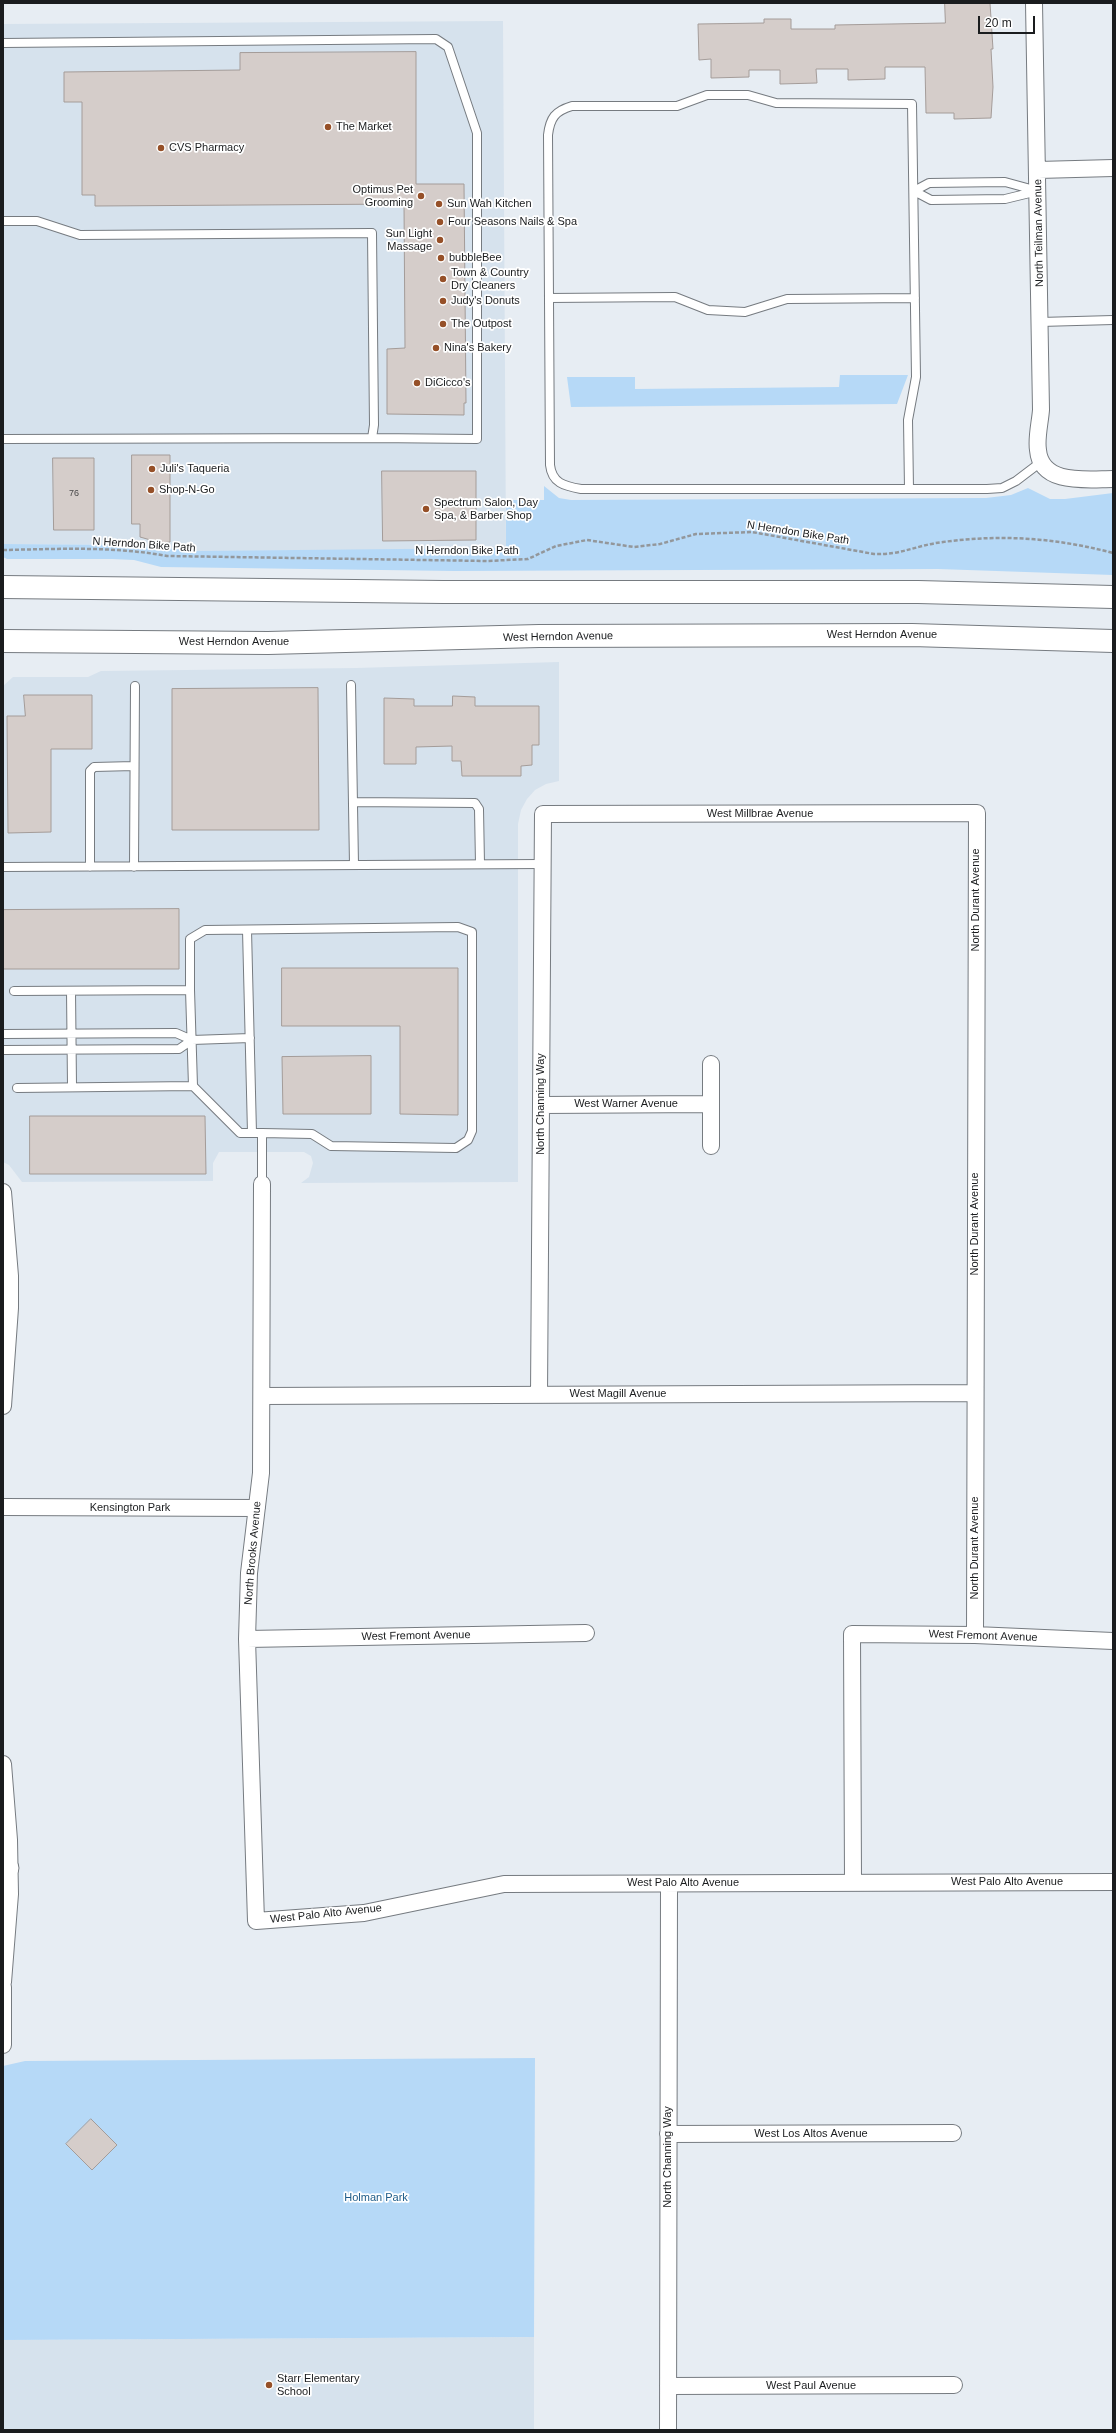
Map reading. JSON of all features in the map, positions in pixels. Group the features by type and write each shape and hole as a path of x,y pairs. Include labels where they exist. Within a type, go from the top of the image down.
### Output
{"main road":[{"path":"3,587 435,592 970,592 1113,597"},
{"name":"West Herndon Avenue","path":"3,641 268,642 546,636 896,635 992,636 1113,641"}],"street":[{"name":"North Teilman Avenue","path":"1034,3 1041,410 1038,450 1041,462"},
{"path":"1038,170 1113,168"},
{"path":"1041,462 1050,472 1067,479 1113,479"},
{"name":"West Millbrae Avenue","path":"543,814 976,813"},
{"name":"North Durant Avenue","path":"976,813 976,1635"},
{"name":"North Channing Way","path":"539,1394 543,814"},
{"path":"711,1064 711,1146"},
{"name":"West Warner Avenue","path":"541,1105 711,1104"},
{"name":"North Brooks Avenue","path":"256,1922 247,1639 249,1573 261,1473 262,1184"},
{"path":"3,1192 10,1276 7,1308 3,1406"},
{"name":"West Magill Avenue","path":"262,1396 975,1393"},
{"name":"Kensington Park","path":"3,1508 257,1508"},
{"name":"West Fremont Avenue","path":"247,1639 586,1632"},
{"name":"West Fremont Avenue","path":"853,1882 852,1634 976,1635 1113,1640"},
{"path":"3,1764 6,1868 10,1894 3,1982"},
{"name":"West Palo Alto Avenue","path":"256,1922 364,1913 504,1884 1113,1882"},
{"name":"North Channing Way","path":"668,1884 668,2430"},
{"path":"3,1987 3,2045"},
{"name":"West Los Altos Avenue","path":"668,2134 953,2133"},
{"name":"West Paul Avenue","path":"668,2386 954,2386"}],"lane":[{"path":"3,43 436,39 448,47 477,133 478,439 3,438"},
{"path":"909,489 908,420 916,377 912,104 776,103 748,95 707,96 677,106 572,106 560,109 553,116 548,135 550,465 551,474 565,487 581,489 909,489 1002,488 1016,481 1041,462"},
{"path":"914,191 930,183 998,182 1038,191"},
{"path":"914,191 931,200 1005,199 1038,191"},
{"path":"3,221 37,221 80,234 372,233 374,425 372,438"},
{"path":"549,298 675,297 708,310 745,312 787,299 915,298"},
{"path":"1040,322 1113,320"},
{"path":"351,685 354,865"},
{"path":"134,867 135,686"},
{"path":"90,867 90,771 94,767 134,766"},
{"path":"353,802 475,803 479,809 480,864"},
{"path":"3,867 542,864"},
{"path":"458,927 472,932 472,1131 468,1140 456,1148 331,1146 312,1134 240,1133 193,1086 190,939 205,930 247,930 458,927"},
{"path":"247,930 252,1133"},
{"path":"14,991 190,990"},
{"path":"71,991 72,1086"},
{"path":"3,1034 176,1033 192,1040 250,1038"},
{"path":"3,1050 179,1049 192,1040"},
{"path":"17,1088 72,1086 193,1086"},
{"path":"262,1133 262,1184"}],"path":[{"name":"N Herndon Bike Path","path":"3,550 105,549 141,551 167,556 487,561 528,560 556,546 587,540 634,547 660,544 696,534 752,532 874,554 894,555 932,543 975,538 1025,537 1090,547 1113,553"}],"shaded area":[{"path":"503,21 506,550 194,551 132,545 3,544 3,24"},
{"path":"559,662 559,781 546,784 535,790 527,799 521,810 518,824 518,1182 301,1183 309,1177 313,1163 311,1156 304,1152 219,1152 213,1163 213,1181 22,1182 9,1165 3,1162 3,686 13,677 88,677 101,671 356,668"},
{"name":"Starr Elementary School","path":"534,2337 534,2430 3,2430 3,2340"}],"green space":[{"path":"840,375 908,375 897,404 571,407 567,377 635,377 635,389 839,387"},
{"path":"544,486 559,498 571,500 986,498 1011,495 1028,488 1050,499 1065,499 1113,493 1113,575 938,569 454,571 161,567 134,560 7,559 3,557 3,544 132,545 194,551 506,548 506,500 544,500"},
{"name":"Holman Park","path":"535,2058 534,2337 3,2340 3,2066 25,2061"}],"building":[{"path":"945,3 990,3 993,49 991,49 993,87 991,118 954,119 954,113 926,113 925,67 885,67 885,79 848,80 848,69 816,69 817,83 780,84 780,70 749,70 749,77 711,78 711,59 699,60 698,24 764,23 764,19 791,19 791,29 835,29 835,25 945,23"},
{"path":"416,52 416,184 464,184 466,403 464,403 464,415 387,414 387,349 405,348 404,204 95,206 95,195 82,195 82,102 64,102 64,72 240,70 240,53"},
{"name":"Shop-N-Go","path":"132,455 170,455 170,542 161,543 140,537 140,524 132,524"},
{"path":"53,458 94,458 94,530 54,530"},
{"path":"382,471 476,471 476,540 383,541"},
{"path":"318,688 319,830 172,830 172,689"},
{"path":"24,695 92,695 92,749 51,749 51,832 8,833 7,716 25,716"},
{"path":"453,696 475,697 475,706 539,706 539,745 532,745 532,765 521,766 521,776 462,776 461,761 452,761 452,746 416,747 416,764 384,764 384,698 414,699 414,706 452,706"},
{"path":"179,909 179,969 3,969 3,910"},
{"path":"282,968 458,968 458,1115 400,1114 400,1026 282,1026"},
{"path":"371,1056 371,1114 283,1114 282,1057"},
{"path":"30,1116 205,1116 206,1174 30,1174"},
{"path":"91,2119 117,2145 92,2170 66,2144"}],"place":[{"name":"The Market","path":"328,127"},
{"name":"CVS Pharmacy","path":"161,148"},
{"name":"Optimus Pet Grooming","path":"421,196"},
{"name":"Sun Wah Kitchen","path":"439,204"},
{"name":"Four Seasons Nails & Spa","path":"440,222"},
{"name":"Sun Light Massage","path":"440,240"},
{"name":"bubbleBee","path":"441,258"},
{"name":"Town & Country Dry Cleaners","path":"443,279"},
{"name":"Judy's Donuts","path":"443,301"},
{"name":"The Outpost","path":"443,324"},
{"name":"Nina's Bakery","path":"436,348"},
{"name":"DiCicco's","path":"417,383"},
{"name":"Juli's Taqueria","path":"152,469"},
{"name":"Shop-N-Go","path":"151,490"},
{"name":"Spectrum Salon, Day Spa, & Barber Shop","path":"426,509"},
{"name":"Starr Elementary School","path":"269,2385"}]}
